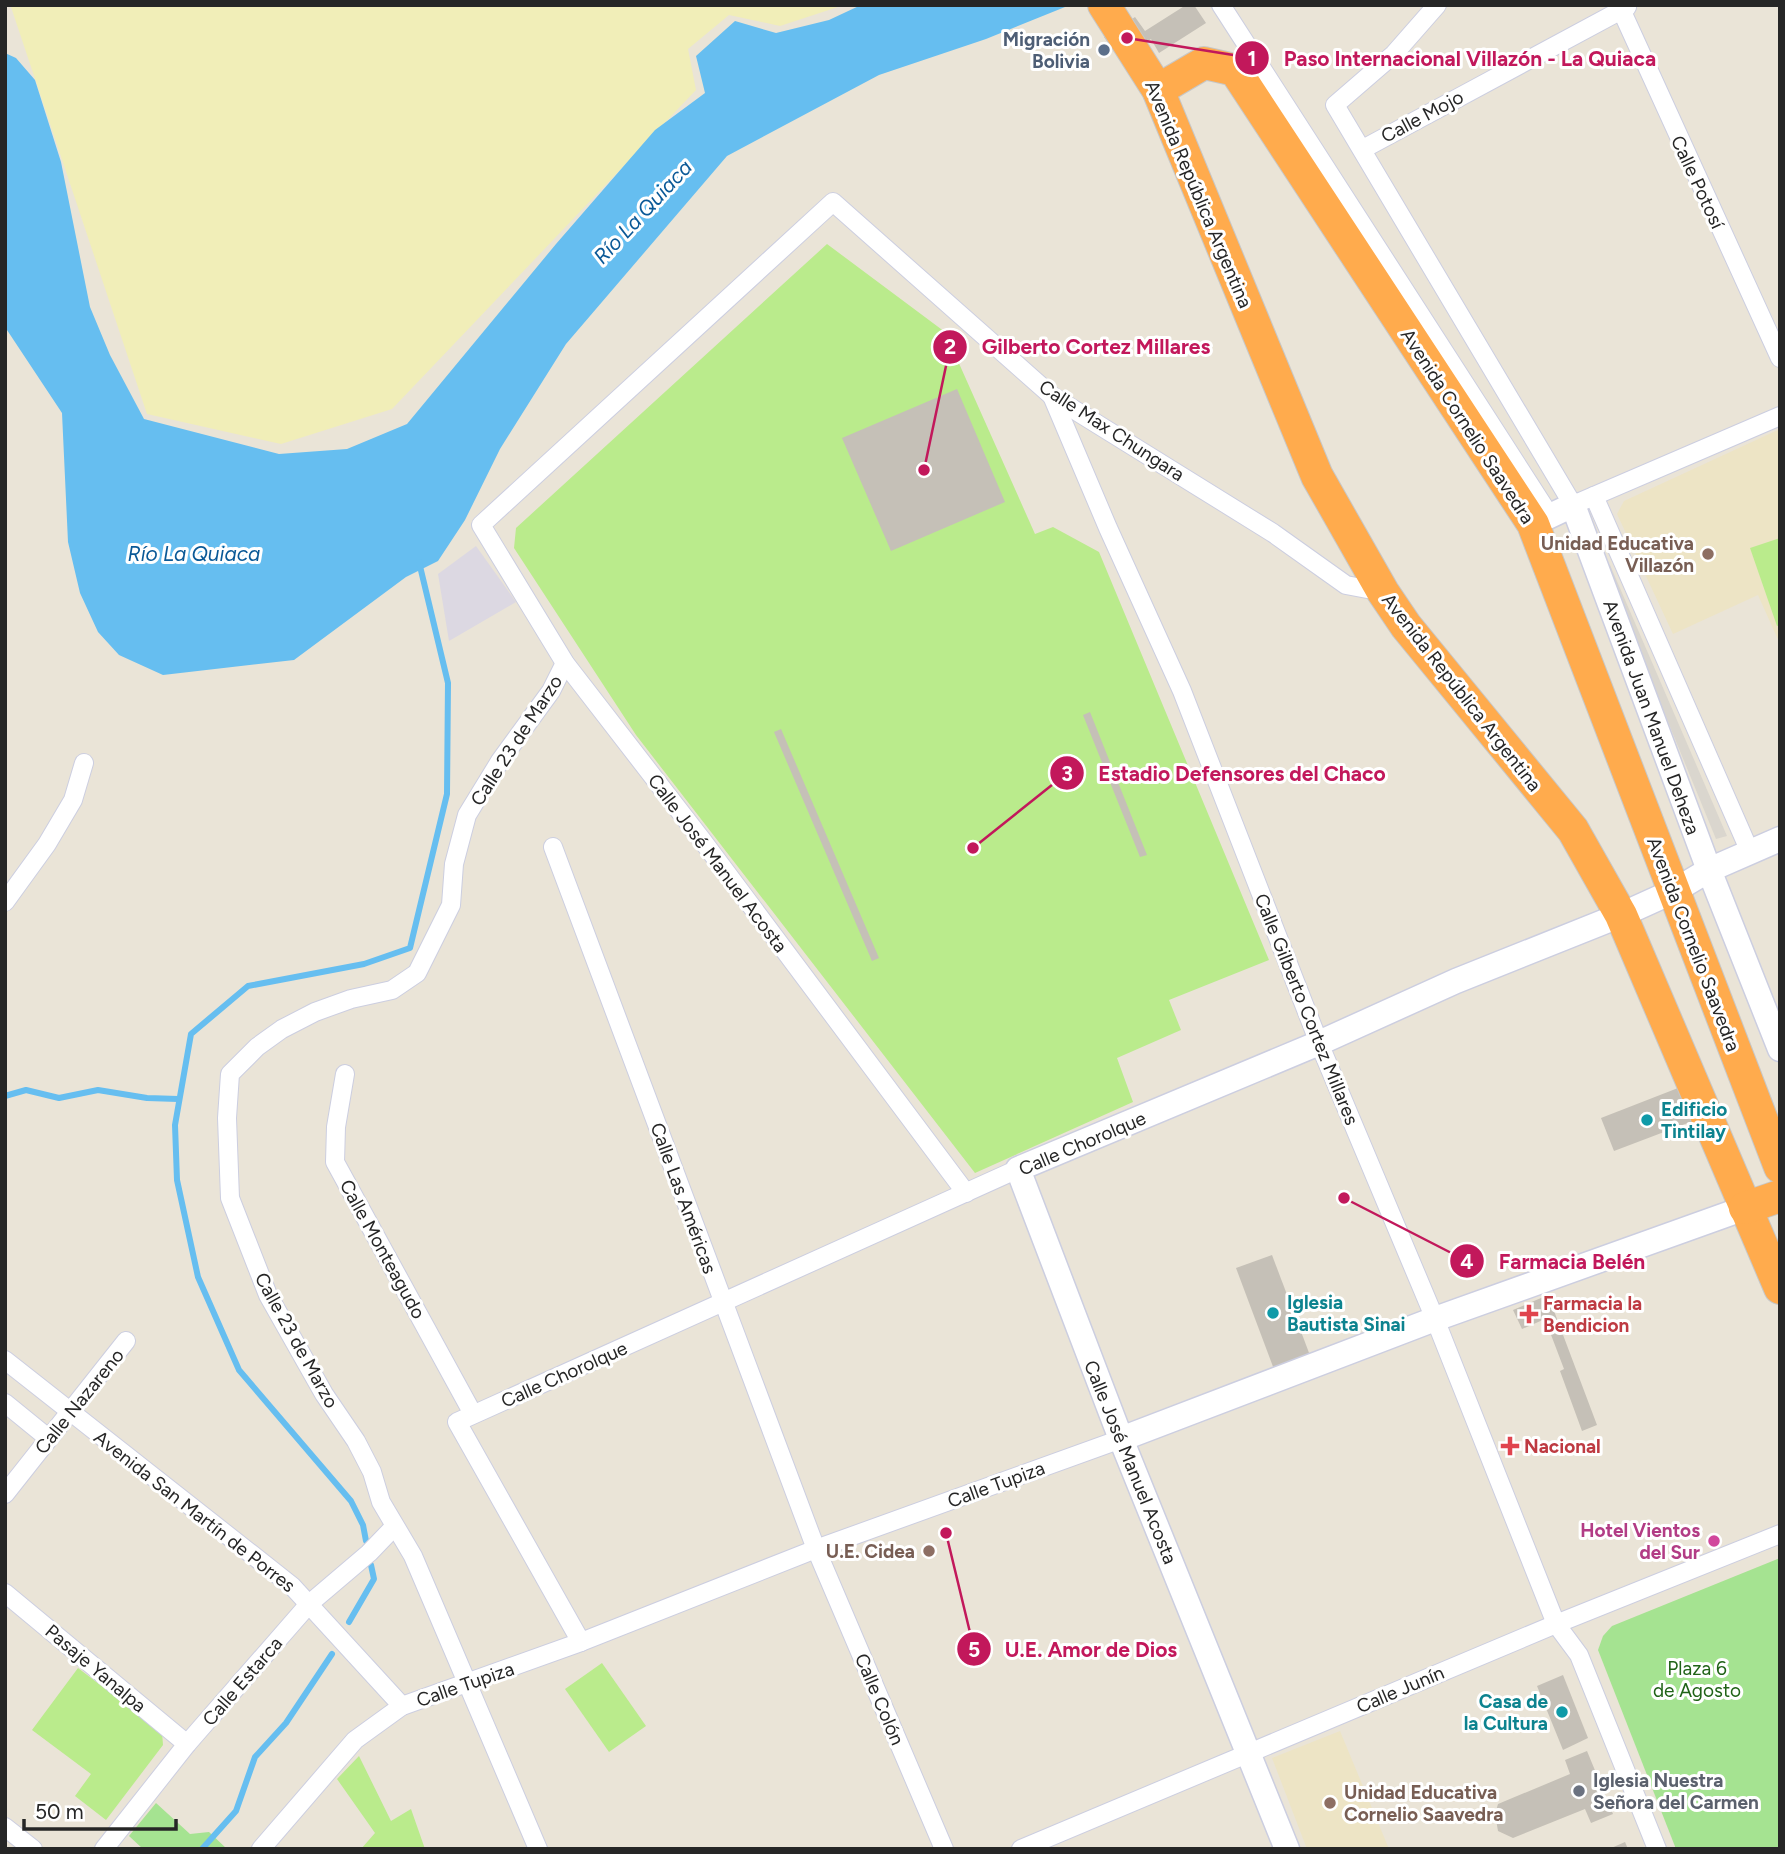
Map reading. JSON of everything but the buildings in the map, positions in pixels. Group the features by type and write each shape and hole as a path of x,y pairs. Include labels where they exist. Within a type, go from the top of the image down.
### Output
{"highway":[{"name":"Avenida República Argentina","path":"1108,11 1158,90 1318,476 1383,592 1406,626 1573,830 1621,915 1780,1288"},
{"name":"Avenida Cornelio Saavedra","path":"1158,90 1204,62 1235,69 1542,520 1674,891 1780,1167"},
{"name":"Calle Tupiza","path":"1745,1208 1780,1196"}],"street":[{"path":"1222,5 1542,520 1780,416"},
{"name":"Avenida Juan Manuel Deheza","path":"1437,5 1394,54 1335,105 1584,501 1750,852"},
{"name":"Calle Mojo","path":"1363,149 1623,7"},
{"name":"Calle Potosí","path":"1623,7 1780,358"},
{"name":"Calle Max Chungara","path":"481,525 833,202 1052,396 1273,533 1346,585 1383,592"},
{"name":"Calle Gilberto Cortez Millares","path":"1052,396 1182,691 1319,1043 1435,1319 1556,1624 1579,1655 1657,1849"},
{"name":"Avenida Juan Manuel Deheza","path":"1584,501 1709,870 1780,1049"},
{"name":"Calle José Manuel Acosta","path":"481,525 565,663 702,840 966,1193"},
{"name":"Calle 23 de Marzo","path":"538,1849 413,1556 381,1502 372,1472 356,1441 324,1394 268,1295 230,1198 227,1118 230,1073 257,1047 282,1028 315,1012 351,999 392,990 416,973 451,905 454,864 467,815 500,761 551,691 565,663"},
{"path":"7,897 47,845 73,800 85,763"},
{"name":"Calle Chorolque","path":"465,1418 1018,1169 1319,1043 1456,981 1621,915 1674,891 1709,870 1780,839"},
{"name":"Calle Las Américas","path":"553,847 816,1549"},
{"name":"Calle Monteagudo","path":"345,1074 336,1127 335,1162 581,1642"},
{"name":"Calle José Manuel Acosta","path":"1018,1169 1121,1439 1287,1849"},
{"name":"Calle Tupiza","path":"261,1849 355,1740 402,1706 581,1642 816,1549 1121,1439 1435,1319 1745,1208"},
{"name":"Calle Nazareno","path":"5,1494 127,1341"},
{"name":"Avenida San Martín de Porres","path":"5,1360 292,1586 402,1706"},
{"path":"5,1403 48,1438"},
{"name":"Calle Estarca","path":"104,1849 187,1744 309,1604 369,1553 394,1527"},
{"name":"Calle Junín","path":"1021,1849 1556,1624 1780,1534"},
{"name":"Calle Colón","path":"816,1549 944,1849"},
{"name":"Pasaje Yanalpa","path":"5,1593 187,1744"},
{"path":"5,1827 33,1849"}],"shaded area":[{"name":"Unidad Educativa Villazón","path":"1780,429 1780,644 1758,595 1673,634 1617,514 1624,501"},
{"path":"476,546 516,602 449,641 438,574"},
{"path":"1610,565 1727,836 1716,839 1605,568"},
{"name":"Unidad Educativa Cornelio Saavedra","path":"1340,1731 1389,1849 1307,1849 1272,1758"}],"green space":[{"path":"827,244 945,332 1035,534 1053,527 1099,552 1269,960 1169,1000 1181,1030 1117,1058 1133,1102 975,1173 636,735 514,548 516,528"},
{"path":"1780,538 1780,625 1777,626 1750,548"},
{"name":"Plaza 6 de Agosto","path":"1780,1558 1780,1849 1676,1849 1598,1650 1603,1636 1612,1626"},
{"path":"602,1663 646,1726 609,1752 565,1689"},
{"path":"78,1668 162,1732 163,1745 106,1820 75,1796 91,1774 32,1730"},
{"path":"359,1756 391,1821 411,1809 425,1849 361,1849 375,1833 337,1779"},
{"path":"156,1803 190,1834 209,1832 227,1849 143,1849 129,1836"}],"sand":[{"path":"844,5 780,26 729,15 688,49 696,90 392,409 281,444 147,414 11,7"}],"water":[{"name":"Río La Quiaca","path":"861,5 1070,5 986,39 879,75 727,156 566,344 500,449 465,520 438,561 406,577 294,660 163,675 119,655 98,632 80,593 68,542 62,413 5,327 5,53 16,58 35,80 61,162 90,307 110,355 144,419 279,454 347,449 407,424 556,244 655,130 705,93 696,56 735,21 776,33 829,20"}],"waterway":[{"path":"366,1541 363,1525 351,1501 239,1370 198,1277 177,1180 175,1125 191,1034 248,986 364,964 410,948 447,794 448,683 419,562"},
{"path":"5,1096 26,1090 59,1098 98,1090 147,1098 178,1099"},
{"path":"349,1622 374,1579 371,1565"},
{"path":"202,1849 236,1811 255,1757 286,1723 332,1654"}],"place":[{"name":"Paso Internacional Villazón - La Quiaca","path":"1127,38"},
{"name":"Migración Bolivia","path":"1104,50"},
{"name":"Gilberto Cortez Millares","path":"924,470"},
{"name":"Unidad Educativa Villazón","path":"1708,554"},
{"name":"Estadio Defensores del Chaco","path":"973,848"},
{"name":"Edificio Tintilay","path":"1647,1120"},
{"name":"Farmacia Belén","path":"1344,1198"},
{"name":"Iglesia Bautista Sinai","path":"1273,1313"},
{"name":"Farmacia la Bendicion","path":"1529,1314"},
{"name":"Nacional","path":"1510,1446"},
{"name":"U.E. Amor de Dios","path":"946,1533"},
{"name":"Hotel Vientos del Sur","path":"1714,1541"},
{"name":"U.E. Cidea","path":"929,1551"},
{"name":"Casa de la Cultura","path":"1562,1712"},
{"name":"Iglesia Nuestra Señora del Carmen","path":"1579,1791"},
{"name":"Unidad Educativa Cornelio Saavedra","path":"1330,1803"}]}
